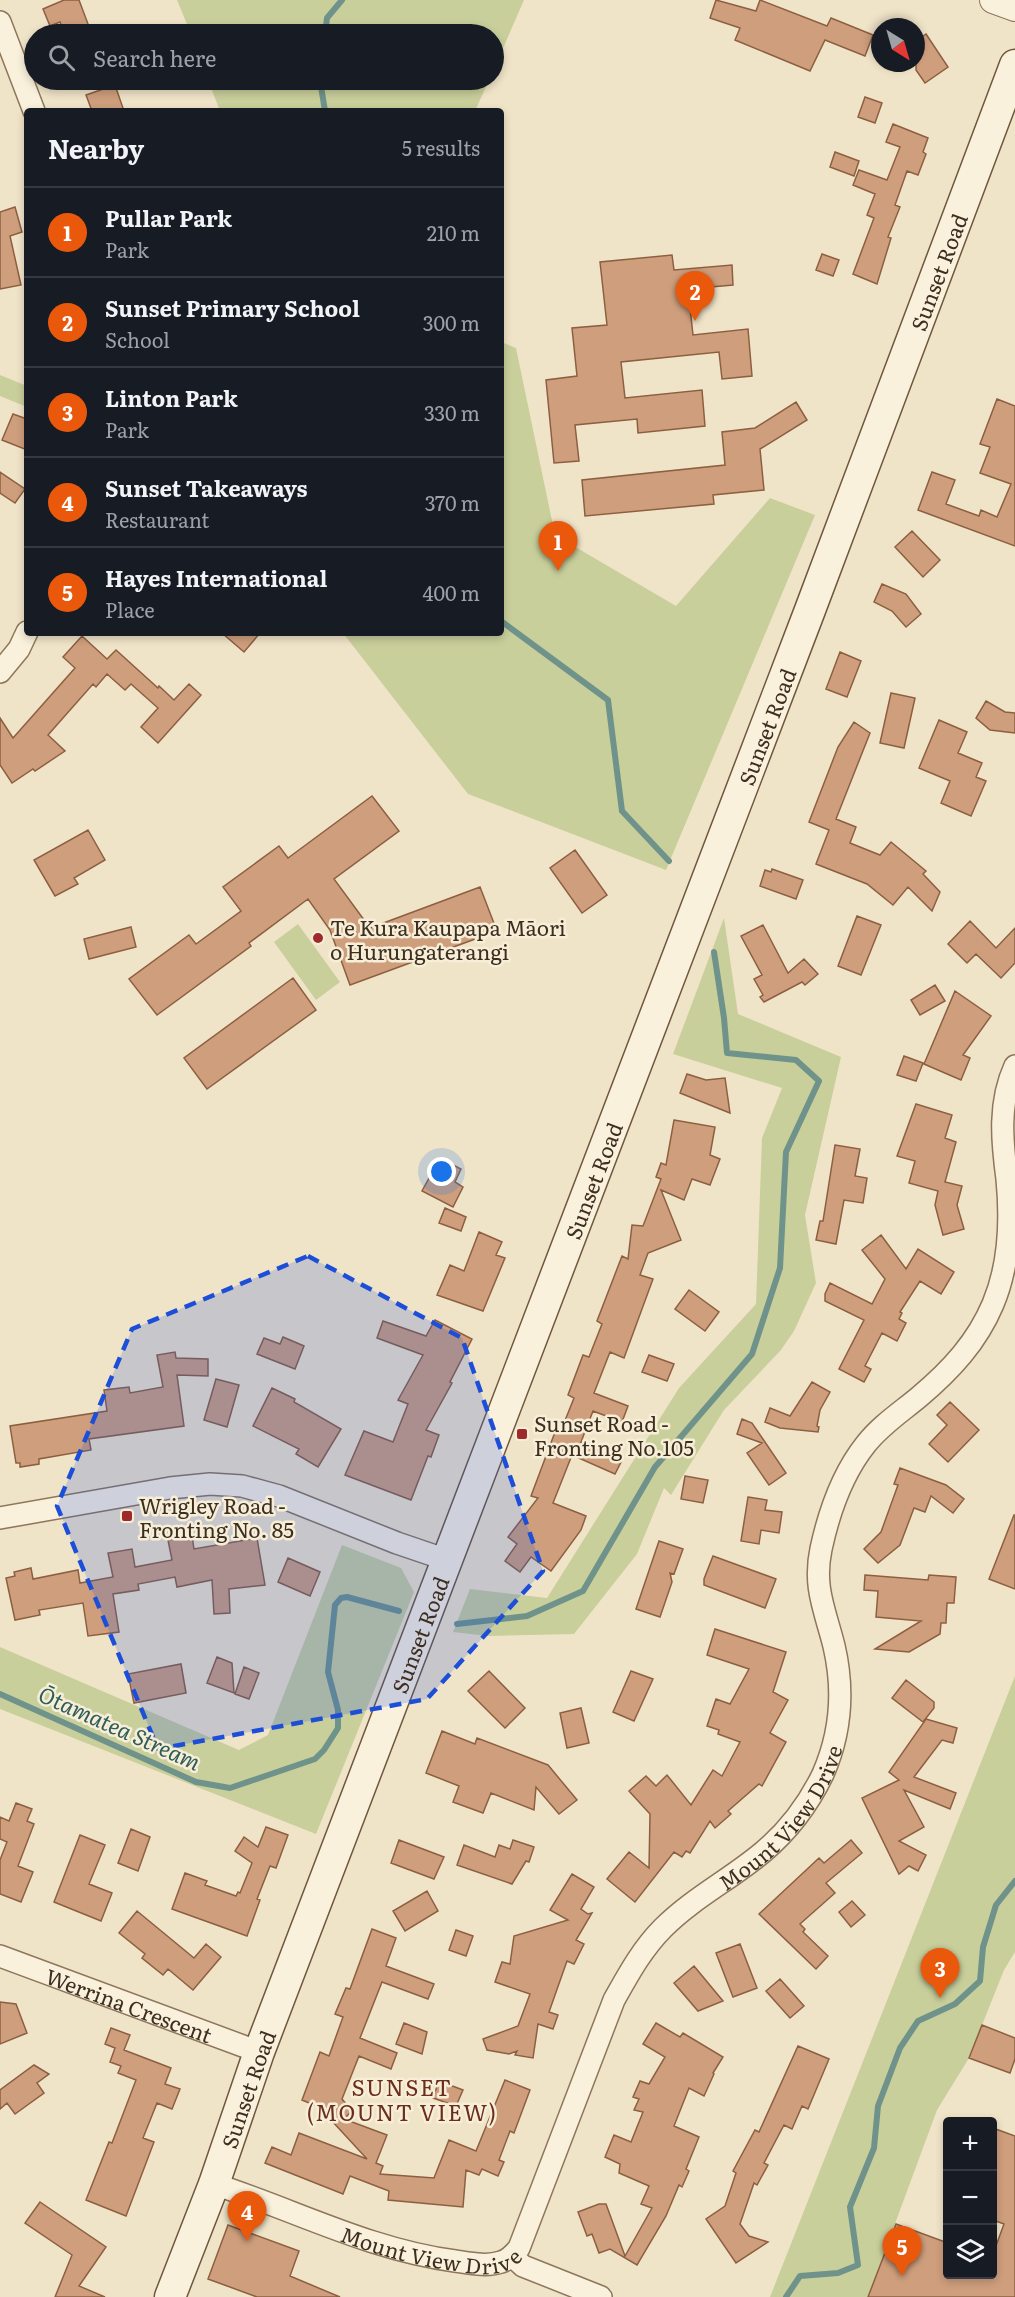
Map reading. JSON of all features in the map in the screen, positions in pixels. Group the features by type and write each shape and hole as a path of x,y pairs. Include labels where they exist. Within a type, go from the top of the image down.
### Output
{"main road":[{"name":"Sunset Road","path":"170,2297 214,2184 260,2052 814,600 1015,65"}],"street":[{"path":"993,0 1015,9"},
{"path":"0,22 24,85"},
{"path":"26,90 33,108"},
{"path":"0,672 19,649 25,636"},
{"name":"Mount View Drive","path":"214,2184 367,2241 415,2255 476,2264 501,2262 512,2256 523,2238 614,2000 635,1963 661,1929 697,1898 762,1853 784,1832 802,1809 822,1775 835,1743 841,1686 834,1644 820,1598 818,1581 820,1552 827,1525 837,1495 866,1445 885,1424 947,1372 966,1352 982,1328 994,1302 1005,1267 1007,1242 1007,1182 1001,1124 1005,1099 1015,1066"},
{"path":"0,1518 170,1488 210,1484 242,1486 279,1496 397,1543 447,1560"},
{"name":"Werrina Crescent","path":"0,1956 260,2052"},
{"path":"512,2256 523,2266 601,2297"}],"highlighted area":[{"path":"308,1256 462,1338 543,1571 427,1699 158,1749 57,1506 132,1329"}],"green space":[{"path":"177,0 524,0 504,46 504,24 187,24"},
{"path":"212,90 484,90 476,108 219,108"},
{"path":"504,343 516,348 555,535 676,606 770,498 815,515 666,870 468,794 345,636 504,636"},
{"path":"0,375 24,385 24,406 0,396"},
{"path":"724,918 738,1014 841,1057 805,1215 816,1283 794,1331 781,1350 724,1410 671,1495 664,1488 637,1554 574,1634 488,1636 453,1632 470,1589 547,1598 679,1388 756,1304 762,1138 782,1088 673,1054"},
{"path":"298,924 340,982 316,1000 274,942"},
{"path":"342,1545 401,1568 414,1592 316,1834 0,1709 0,1647 239,1750 268,1735"},
{"path":"1015,1676 1015,1952 1004,1970 969,2058 937,2110 868,2297 770,2297"}],"building":[{"path":"64,0 79,0 88,24 61,24 60,22 49,24 43,9"},
{"path":"716,0 756,11 760,0 827,26 831,18 871,34 871,40 865,56 825,40 810,71 735,40 740,28 710,18"},
{"path":"925,35 948,67 925,83 917,72 925,72"},
{"path":"100,90 117,90 123,108 91,108 86,95"},
{"path":"865,97 882,103 875,123 858,117"},
{"path":"893,124 928,138 923,152 926,154 918,175 907,171 895,205 900,207 888,237 891,238 877,284 853,274 874,218 867,215 875,194 853,185 859,170 887,180 900,147 886,142"},
{"path":"835,152 859,161 854,176 830,167"},
{"path":"15,207 22,232 10,236 21,285 0,289 0,212"},
{"path":"822,254 839,260 833,276 816,270"},
{"path":"672,255 674,270 732,265 733,285 688,289 693,335 748,329 752,376 722,379 719,352 621,362 625,398 702,390 705,426 638,433 637,419 575,425 579,461 554,463 546,380 577,376 572,328 607,325 600,262"},
{"path":"997,399 1015,406 1015,546 918,510 932,472 955,480 946,504 979,516 981,510 997,517 1011,484 980,473 990,447 980,444"},
{"path":"796,402 807,420 760,449 764,490 713,495 714,504 585,516 582,480 725,465 722,432 755,428"},
{"path":"13,414 24,418 24,449 2,440"},
{"path":"0,472 24,488 15,503 0,493"},
{"path":"912,531 940,560 923,577 895,547"},
{"path":"882,584 906,594 921,614 906,627 892,611 874,602"},
{"path":"82,636 107,659 116,650 174,700 189,684 201,695 158,743 141,727 158,708 131,684 125,690 107,674 96,687 93,684 48,735 65,751 12,783 0,765 0,718 13,738 75,668 63,657"},
{"path":"225,636 257,636 244,652"},
{"path":"840,652 861,661 847,697 826,689"},
{"path":"891,693 915,698 904,748 880,743"},
{"path":"986,701 1005,712 1015,713 1015,733 990,730 976,718"},
{"path":"939,720 967,732 958,753 982,763 976,777 986,781 971,816 941,803 950,781 919,768"},
{"path":"854,722 870,733 836,819 856,827 850,843 880,855 891,842 926,871 923,874 940,892 932,911 908,887 893,905 867,884 816,864 829,830 809,822 838,747"},
{"path":"372,796 399,831 334,879 370,928 480,887 497,931 350,985 330,930 308,899 249,943 251,946 157,1015 129,979 189,935 196,944 241,911 223,887 279,846 288,858"},
{"path":"88,830 105,860 74,878 78,884 55,896 34,860"},
{"path":"575,850 607,895 582,913 550,868"},
{"path":"772,869 803,880 796,899 760,886 765,870 771,872"},
{"path":"857,916 881,925 861,975 838,966"},
{"path":"970,921 996,948 1015,928 1015,963 1001,978 976,954 967,963 948,944"},
{"path":"763,925 788,973 804,959 818,974 805,985 802,982 764,1002 760,997 763,995 754,979 762,975 741,936"},
{"path":"131,927 136,947 89,959 84,939"},
{"path":"293,978 316,1010 207,1089 184,1058"},
{"path":"935,985 945,1001 920,1015 911,1000"},
{"path":"955,991 991,1016 963,1055 970,1058 961,1080 924,1064"},
{"path":"904,1056 923,1063 916,1081 897,1075"},
{"path":"687,1074 706,1080 725,1078 730,1113 680,1093"},
{"path":"916,1104 952,1115 945,1138 956,1142 945,1182 962,1186 957,1205 964,1229 943,1235 935,1205 938,1191 909,1183 915,1161 897,1156"},
{"path":"674,1120 715,1127 710,1155 720,1159 710,1185 692,1179 684,1200 661,1190 681,1240 648,1253 640,1275 653,1279 624,1358 610,1352 594,1393 628,1406 622,1422 593,1411 581,1442 622,1460 615,1474 572,1455 553,1503 586,1516 581,1530 551,1571 531,1557 520,1572 505,1561 517,1544 508,1537 538,1498 531,1496 555,1432 560,1433 574,1398 568,1395 583,1355 589,1357 602,1324 597,1321 622,1256 628,1259 632,1225 643,1226 661,1179 656,1177 661,1163 666,1165"},
{"path":"835,1145 860,1149 855,1176 867,1178 863,1203 844,1200 836,1244 816,1240 820,1221 823,1221"},
{"path":"440,1158 461,1169 455,1182 463,1187 453,1207 422,1191"},
{"path":"445,1208 466,1217 461,1231 439,1223"},
{"path":"479,1232 502,1242 496,1255 505,1258 483,1311 437,1295 450,1265 464,1271"},
{"path":"881,1235 906,1269 918,1249 954,1272 941,1294 920,1281 900,1312 902,1313 899,1319 906,1323 897,1341 882,1333 865,1366 871,1369 864,1382 839,1369 864,1320 825,1301 825,1294 830,1283 872,1304 885,1279 862,1250"},
{"path":"689,1290 719,1312 705,1331 675,1309"},
{"path":"435,1320 472,1339 450,1382 452,1383 426,1430 439,1435 411,1500 345,1475 364,1431 393,1442 408,1404 398,1400 423,1355 377,1338 383,1321 426,1336"},
{"path":"283,1337 304,1346 295,1369 257,1354 264,1338 280,1344"},
{"path":"175,1352 176,1358 208,1359 208,1376 177,1375 184,1426 89,1439 91,1450 39,1459 39,1464 20,1467 20,1463 16,1463 10,1426 107,1411 104,1390 129,1387 130,1393 163,1387 157,1355"},
{"path":"649,1355 674,1364 667,1381 642,1372"},
{"path":"216,1379 239,1385 227,1427 204,1420"},
{"path":"812,1382 830,1392 820,1410 818,1432 780,1428 765,1422 770,1408 790,1416"},
{"path":"272,1388 295,1399 294,1402 341,1429 318,1467 296,1454 299,1449 253,1426"},
{"path":"950,1402 979,1430 948,1462 929,1444 947,1425 937,1415"},
{"path":"742,1419 752,1423 786,1473 769,1485 747,1453 762,1443 737,1434"},
{"path":"900,1468 946,1485 964,1499 953,1513 931,1496 925,1512 914,1508 900,1545 878,1563 864,1549 881,1532 898,1485 894,1484"},
{"path":"685,1476 708,1480 703,1503 681,1499"},
{"path":"748,1497 767,1500 765,1510 782,1512 779,1533 761,1530 759,1544 741,1541"},
{"path":"1015,1515 1015,1589 989,1579"},
{"path":"192,1536 194,1549 257,1538 265,1585 229,1589 230,1613 214,1614 212,1580 177,1587 175,1577 138,1584 139,1590 113,1594 119,1632 88,1636 83,1603 39,1610 40,1615 15,1620 6,1578 15,1576 14,1572 31,1568 33,1579 78,1570 80,1583 113,1577 108,1553 132,1549 135,1567 172,1560 168,1540"},
{"path":"659,1541 683,1549 674,1574 670,1573 672,1582 660,1617 636,1609"},
{"path":"713,1556 776,1579 765,1608 704,1585"},
{"path":"288,1558 320,1572 310,1596 278,1582"},
{"path":"865,1575 928,1580 929,1575 956,1577 954,1603 947,1603 946,1623 941,1623 940,1634 909,1652 875,1649 921,1621 876,1617 878,1591 864,1590"},
{"path":"715,1629 786,1652 773,1692 788,1700 770,1733 786,1742 762,1786 759,1784 728,1811 731,1814 715,1828 710,1821 690,1853 686,1851 682,1857 674,1852 635,1902 607,1879 629,1852 649,1868 650,1814 629,1791 646,1776 656,1786 667,1775 691,1805 713,1770 722,1776 740,1742 718,1734 719,1730 707,1726 716,1699 730,1704 749,1669 707,1655"},
{"path":"217,1657 232,1663 234,1693 207,1683"},
{"path":"181,1664 186,1693 134,1703 128,1674"},
{"path":"244,1667 259,1673 249,1699 235,1694"},
{"path":"489,1671 525,1708 505,1728 468,1691"},
{"path":"631,1671 653,1679 634,1721 613,1712"},
{"path":"906,1680 934,1702 934,1708 923,1722 892,1698"},
{"path":"581,1708 589,1743 567,1748 560,1713"},
{"path":"926,1719 957,1728 953,1743 942,1740 914,1777 956,1793 950,1809 904,1790 924,1827 899,1841 926,1855 918,1871 909,1866 899,1874 862,1798 899,1780 889,1772"},
{"path":"442,1731 475,1744 477,1738 548,1765 577,1800 559,1814 536,1787 534,1810 491,1793 483,1813 453,1802 459,1786 426,1773"},
{"path":"16,1803 32,1809 27,1821 34,1824 18,1866 33,1872 21,1902 0,1894 0,1860 7,1842 0,1839 0,1817 9,1821"},
{"path":"266,1827 288,1835 276,1868 270,1866 257,1899 260,1900 247,1936 172,1909 185,1873 207,1881 205,1885 236,1896 238,1892 240,1893 252,1863 235,1851 244,1837 258,1847"},
{"path":"131,1829 150,1837 138,1871 118,1863"},
{"path":"80,1835 105,1845 89,1884 112,1893 101,1921 54,1902"},
{"path":"399,1840 444,1857 434,1879 391,1863"},
{"path":"513,1840 534,1847 529,1862 526,1861 512,1884 457,1865 464,1845 495,1857 499,1845 510,1849"},
{"path":"851,1840 862,1853 826,1883 835,1893 800,1924 805,1929 803,1932 828,1956 816,1969 759,1914 819,1858 824,1863"},
{"path":"572,1874 594,1887 581,1909 588,1914 592,1913 576,1940 584,1944 574,1964 567,1961 549,2012 558,2015 553,2029 538,2024 533,2058 515,2055 517,2051 509,2054 487,2050 483,2039 518,2026 530,1994 495,1982 502,1962 510,1964 514,1936 568,1920 550,1910"},
{"path":"427,1891 438,1911 405,1931 393,1911"},
{"path":"852,1901 865,1915 851,1927 839,1912"},
{"path":"137,1911 194,1958 206,1944 221,1957 193,1990 168,1969 163,1975 142,1958 145,1954 119,1933"},
{"path":"372,1929 396,1938 386,1966 434,1984 428,1999 382,1982 360,2038 397,2053 391,2069 359,2056 342,2099 352,2111 344,2119 387,2135 376,2163 383,2166 380,2174 434,2178 449,2140 476,2151 505,2080 530,2090 514,2133 510,2131 499,2160 504,2162 498,2176 482,2169 479,2175 466,2170 463,2207 388,2200 389,2191 350,2176 343,2194 265,2163 272,2147 291,2155 299,2133 367,2159 319,2107 302,2100 320,2052 329,2056 343,2017 335,2014 346,1988 350,1989"},
{"path":"456,1930 473,1936 466,1956 449,1950"},
{"path":"740,1944 757,1988 733,1997 716,1953"},
{"path":"694,1966 723,2001 698,2011 674,1983"},
{"path":"780,1979 804,2006 790,2018 766,1991"},
{"path":"0,2002 16,2004 27,2033 0,2044"},
{"path":"404,2023 427,2032 422,2054 396,2044"},
{"path":"656,2023 680,2037 683,2033 723,2057 713,2073 704,2096 689,2088 674,2126 699,2137 686,2169 689,2171 682,2187 679,2185 666,2216 637,2265 610,2249 599,2253 592,2234 587,2236 578,2212 599,2204 606,2204 625,2256 652,2208 641,2204 649,2186 619,2173 620,2164 605,2157 614,2135 631,2142 643,2112 634,2110 639,2099 633,2097 640,2081 649,2084 665,2057 643,2044"},
{"path":"982,2025 1015,2038 1015,2059 1010,2073 969,2058"},
{"path":"111,2028 130,2035 124,2050 171,2068 165,2084 180,2089 172,2109 157,2103 143,2138 154,2142 126,2216 86,2200 109,2142 112,2143 136,2080 118,2073 121,2066 110,2062 115,2048 105,2044"},
{"path":"798,2046 829,2059 808,2109 802,2106 792,2129 784,2125 764,2163 768,2165 757,2185 754,2183 740,2224 749,2236 768,2242 736,2263 706,2219 725,2206 736,2173 733,2171 755,2130 759,2132"},
{"path":"34,2065 49,2074 37,2083 44,2093 15,2114 7,2103 0,2109 0,2090"},
{"path":"439,2081 463,2090 456,2106 433,2098"},
{"path":"997,2129 1015,2136 1015,2297 868,2297 896,2224 943,2241 943,2279 997,2279 997,2243 1004,2224 997,2221"},
{"path":"40,2202 106,2247 79,2286 105,2297 55,2297 72,2255 25,2223"},
{"path":"228,2225 299,2251 290,2276 340,2297 257,2297 208,2279"}],"waterway":[{"name":"Ōtamatea Stream","path":"326,24 327,18 342,0"},
{"name":"Ōtamatea Stream","path":"322,90 325,108"},
{"name":"Ōtamatea Stream","path":"504,623 608,700 622,811 669,861"},
{"name":"Ōtamatea Stream","path":"457,1624 527,1616 583,1591 655,1467 752,1354 780,1268 786,1152 819,1081 796,1060 727,1053 714,952"},
{"name":"Ōtamatea Stream","path":"0,1694 196,1782 230,1788 315,1759 324,1750 338,1728 338,1710 328,1672 335,1605 341,1598 347,1597 399,1611"},
{"path":"786,2297 800,2276 838,2273 858,2265 850,2207 874,2148 878,2106 900,2048 918,2021 955,2004 980,1981 983,1947 996,1905 1015,1881"}],"place":[{"name":"Sunset Primary School","path":"695,321"},
{"name":"Pullar Park","path":"558,571"},
{"name":"Te Kura Kaupapa Māori o Hurungaterangi","path":"318,938"},
{"name":"Sunset Road - Fronting No.105","path":"522,1434"},
{"name":"Wrigley Road - Fronting No. 85","path":"127,1516"},
{"name":"Linton Park","path":"940,1998"},
{"name":"Sunset Takeaways","path":"247,2241"},
{"name":"Hayes International","path":"902,2276"}],"district":[{"name":"SUNSET (MOUNT VIEW)","path":"402,2098"}]}
